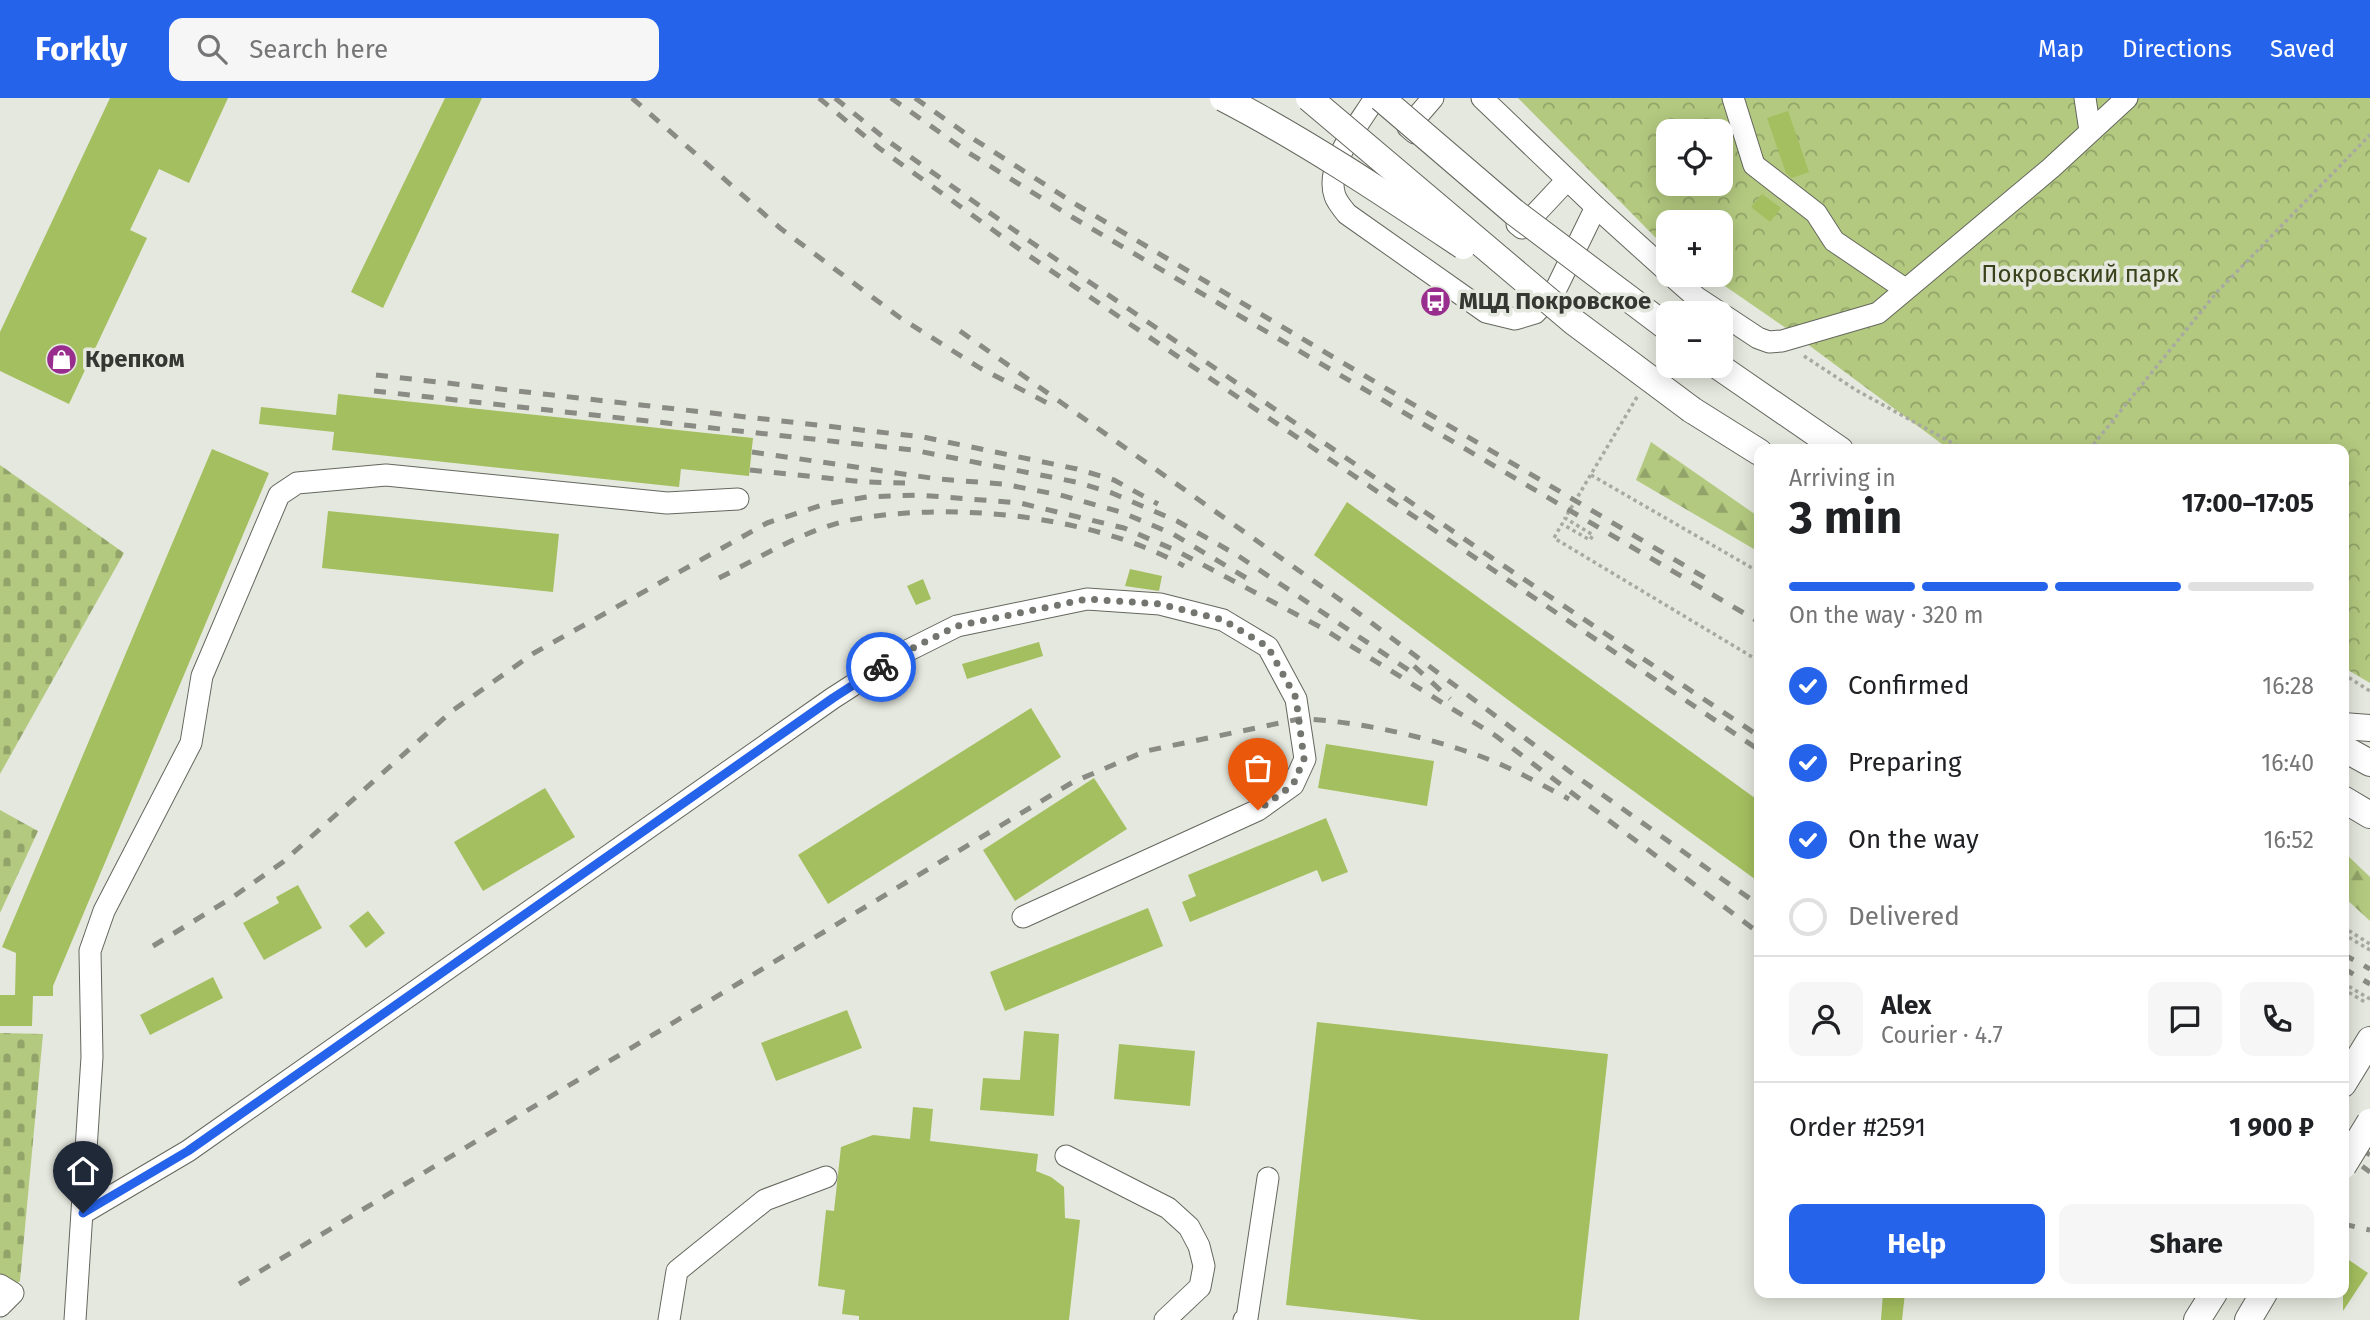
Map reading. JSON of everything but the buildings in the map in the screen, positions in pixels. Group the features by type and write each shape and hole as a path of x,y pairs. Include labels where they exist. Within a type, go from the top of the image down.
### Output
{"main road":[{"path":"1223,98 1385,194 1574,322 1692,410 1754,449"},
{"path":"1309,98 1574,322"},
{"path":"1381,98 1514,212 1656,319"},
{"path":"1406,98 1514,212"},
{"path":"1733,376 1831,444"},
{"path":"2349,726 2370,728"},
{"path":"2349,751 2370,763"},
{"path":"2349,803 2370,815"},
{"path":"2349,1074 2370,1040"},
{"path":"2349,1156 2370,1122"},
{"path":"2248,1320 2261,1298"}],"street":[{"path":"1375,98 1340,154 1332,177 1335,197 1347,214 1486,312 1515,319 1535,313 1554,293 1596,207"},
{"path":"1433,98 1408,127 1522,228 1567,180"},
{"path":"1482,98 1656,261"},
{"path":"1733,98 1754,165 1816,213 1834,241 1905,289"},
{"path":"2085,98 2090,131"},
{"path":"1685,287 1758,338 1769,342 1782,341 1878,313 2050,168 2127,98"},
{"path":"75,1320 92,1058 90,951 104,911 191,743 202,676 279,495 297,483 386,475 667,503 738,499"},
{"path":"83,1213 188,1151 833,698 903,653 957,626 1087,599 1160,604 1223,620 1268,647 1296,698 1304,759 1293,785 1258,810 1023,917"},
{"path":"1066,1156 1168,1208 1189,1227 1199,1246 1204,1266 1200,1287 1165,1320"},
{"path":"669,1320 677,1271 765,1200 827,1177"},
{"path":"1244,1320 1247,1318 1268,1178"},
{"path":"0,1285 13,1293 0,1306"}],"path":[{"path":"2094,444 2217,292 2370,135"},
{"path":"1782,341 1856,390 1954,444"},
{"path":"1640,392 1565,518 1593,535 1590,540 1562,524 1554,538 1754,658"},
{"path":"1591,474 1754,569"},
{"path":"2349,678 2370,691"},
{"path":"2349,931 2370,944"},
{"path":"2349,937 2370,950"},
{"path":"2349,987 2370,999"},
{"path":"2349,993 2365,1002"}],"green space":[{"name":"Покровский парк","path":"1518,98 2370,98 2370,683 2349,671 2349,444 1942,444 1726,287 1733,287 1733,210 1656,210 1656,238"},
{"path":"1651,442 1754,514 1754,549 1636,480"},
{"path":"0,465 124,553 0,774"},
{"path":"0,810 38,831 0,913"},
{"path":"2349,857 2370,877 2370,921 2349,902"},
{"path":"0,1033 43,1034 20,1281 0,1298"}],"railway":[{"path":"632,98 780,228 899,317 980,368 1057,408"},
{"path":"819,98 879,148 1022,251 1754,747"},
{"path":"835,98 888,141 1031,242 1495,560 1754,733"},
{"path":"891,98 969,153 1072,217 1754,619"},
{"path":"915,98 1077,205 1714,583"},
{"path":"960,331 1349,606 1573,774 1754,901"},
{"path":"376,375 923,437 1077,469 1114,480 1158,504"},
{"path":"374,391 913,450 1076,482 1112,493 1177,521 1237,555 1410,671"},
{"path":"752,452 938,479 1003,484 1060,495 1121,512 1173,534 1253,582"},
{"path":"750,470 865,482 905,483"},
{"path":"153,946 230,899 283,862 452,711 534,653 767,523 825,504 867,497 918,495 1020,503 1124,528 1175,550 1322,628 1496,736 1754,929"},
{"path":"719,578 814,531 846,521 929,512 974,513 1064,524 1107,534 1184,566"},
{"path":"1414,666 1450,699"},
{"path":"239,1284 1073,782 1146,751 1299,719 1322,720 1402,733 1456,748 1502,765 1569,799"},
{"path":"2349,957 2370,969"},
{"path":"2349,972 2370,984"},
{"path":"2349,1140 2370,1155"},
{"path":"2349,1156 2370,1172"},
{"path":"2349,1225 2370,1230"}],"way so far":[{"path":"881,667 957,626 1087,599 1160,604 1223,620 1268,647 1296,698 1304,759 1293,785 1258,810"}],"place":[{"name":"МЦД Покровское","path":"1436,301"},
{"name":"Крепком","path":"62,359"}],"route":[{"path":"83,1213 188,1151 881,667"}]}
